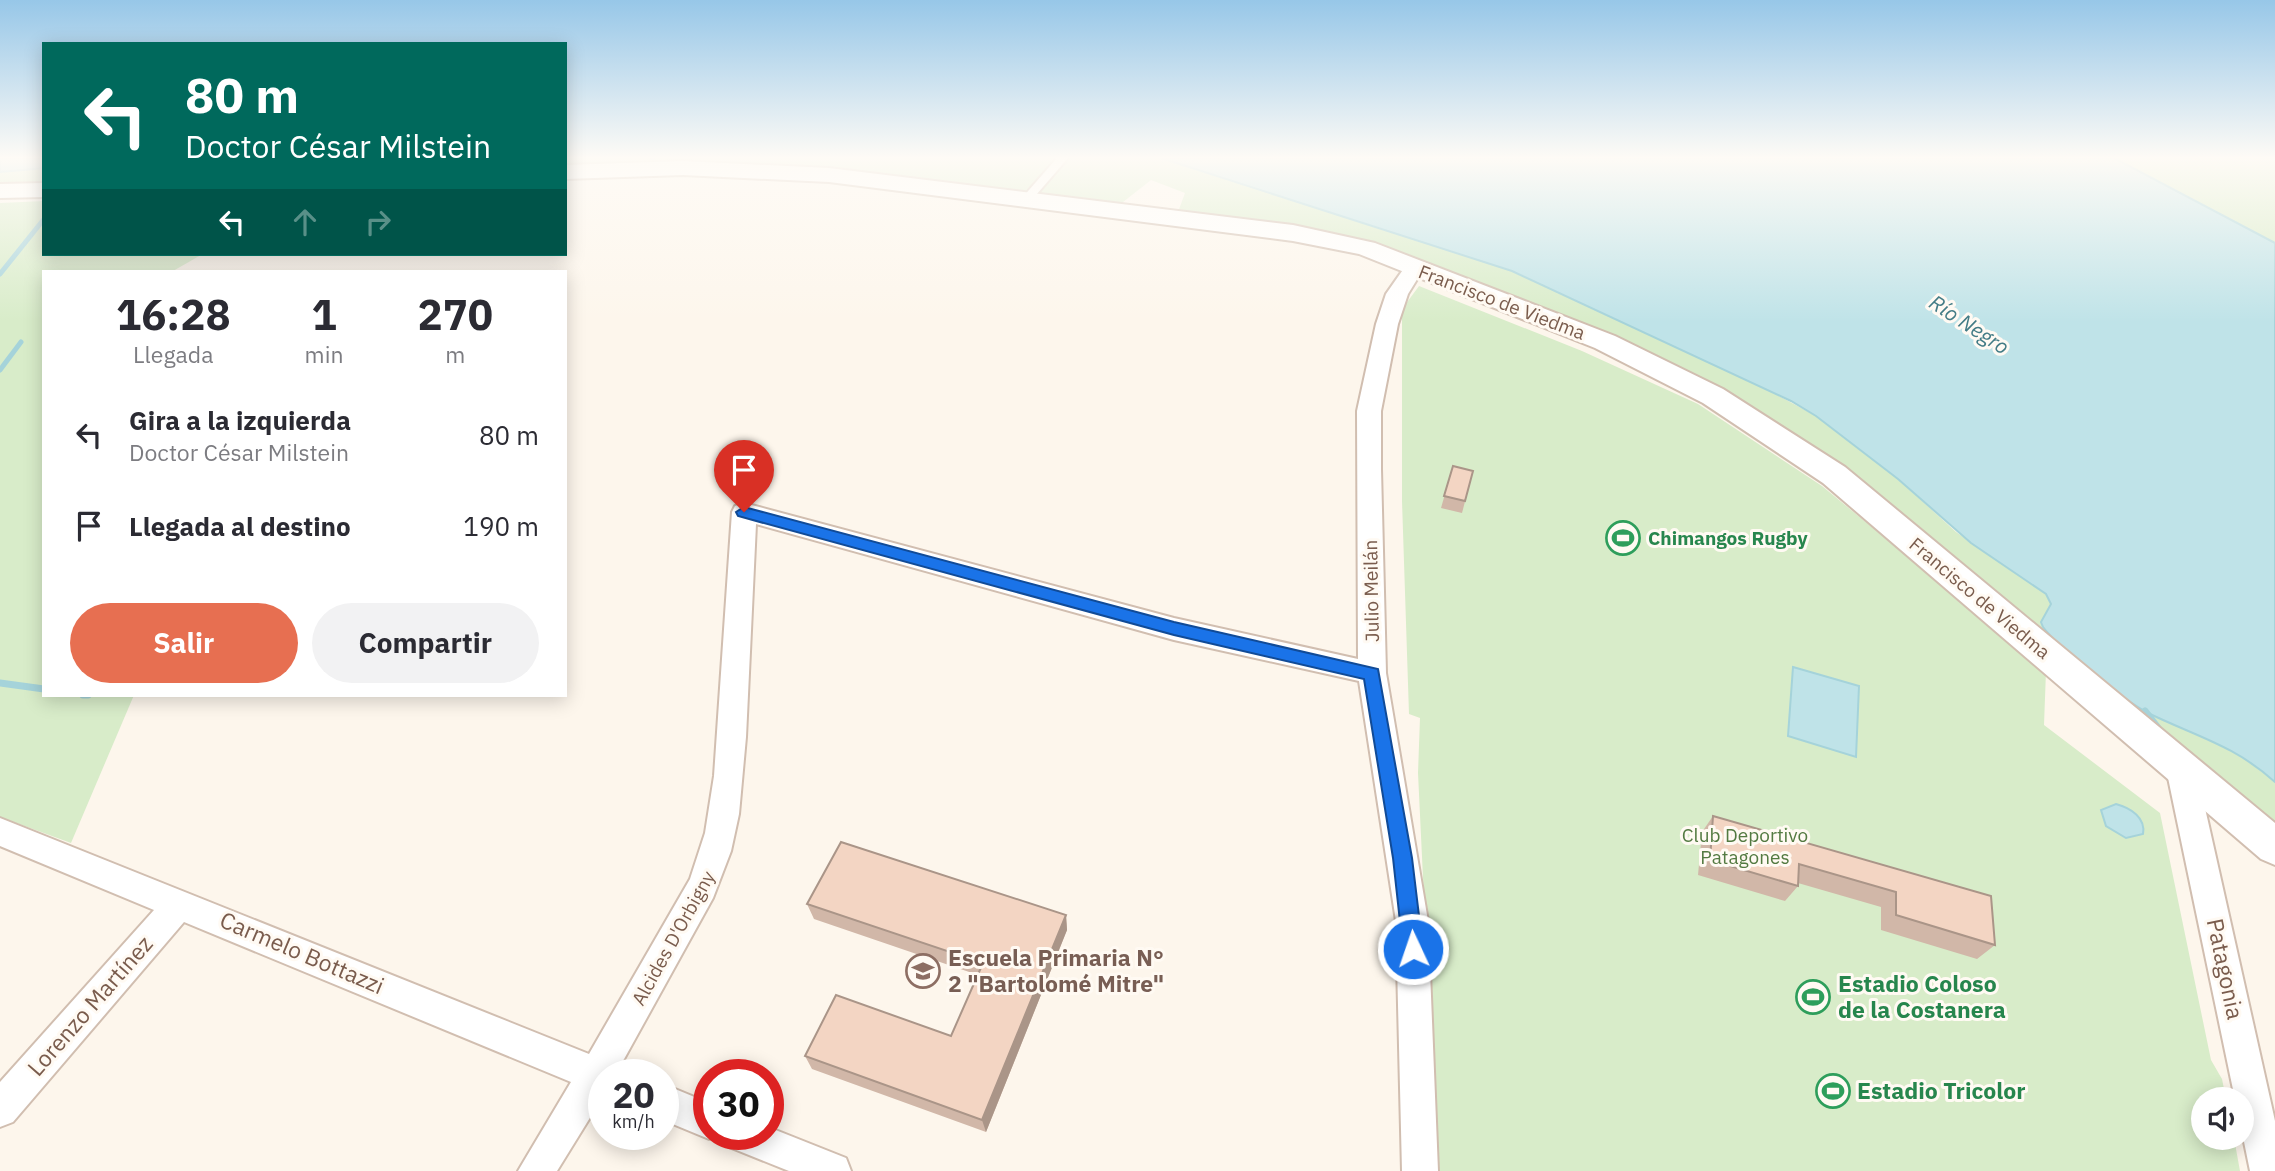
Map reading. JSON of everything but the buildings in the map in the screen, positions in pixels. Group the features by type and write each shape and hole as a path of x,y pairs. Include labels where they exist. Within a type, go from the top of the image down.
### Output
{"street":[{"name":"Francisco de Viedma","path":"1126,213 1325,238 1366,248 1605,342 1713,396 1834,475 2275,847"},
{"name":"Julio Meilán","path":"1414,268 1396,294 1369,411 1372,673 1412,921 1420,1171"},
{"path":"744,512 1174,629 1372,673"},
{"name":"Alcides D'Orbigny","path":"610,1059 717,858 724,828 738,657 744,512"},
{"name":"Patagonia","path":"2181,768 2268,1171"},
{"name":"Carmelo Bottazzi","path":"0,832 180,903 588,1072"},
{"name":"Lorenzo Martínez","path":"0,1109 180,903"},
{"name":"Alcides D'Orbigny","path":"536,1171 588,1095"},
{"path":"781,1150 833,1171"}],"green space":[{"path":"0,213 42,213 42,256 199,256 175,270 42,270 42,697 133,697 71,843 0,817"},
{"path":"1183,213 1331,213 1512,271 1742,376 1816,416 1898,479 1956,532 2046,594 2051,604 2041,622 2043,627 2093,673 2138,706 2229,750 2260,769 2275,782 2275,832 1998,599 1613,338 1364,240 1296,226"},
{"path":"2167,213 2275,213 2275,273"},
{"name":"Club Deportivo Patagones","path":"1419,286 1582,351 1698,404 1822,486 2046,671 2044,725 2160,813 2211,1060 2224,1087 2191,1087 2191,1150 2236,1150 2240,1171 1437,1171 1418,773 1420,718 1409,714 1402,501 1402,309"}],"water":[{"name":"Río Negro","path":"1331,213 2218,213 2275,243 2275,782 2260,769 2229,750 2148,713 2108,686 2063,648 2043,627 2041,622 2051,604 2046,594 1971,543 1898,479 1816,416 1791,401 1512,271"},
{"path":"1793,667 1859,686 1856,757 1788,736"},
{"path":"2116,804 2136,814 2142,823 2143,834 2126,838 2106,826 2101,810"}],"waterway":[{"path":"0,274 42,222"},
{"path":"0,370 21,342"},
{"path":"0,683 42,689"},
{"path":"2145,711 2158,728"}],"place":[{"name":"Chimangos Rugby","path":"1623,538"},
{"name":"Escuela Primaria N° 2 \"Bartolomé Mitre\"","path":"923,971"},
{"name":"Estadio Coloso de la Costanera","path":"1813,997"},
{"name":"Estadio Tricolor","path":"1833,1091"}],"route":[{"path":"744,512 1174,629 1372,673 1403,858 1413,949"}]}
